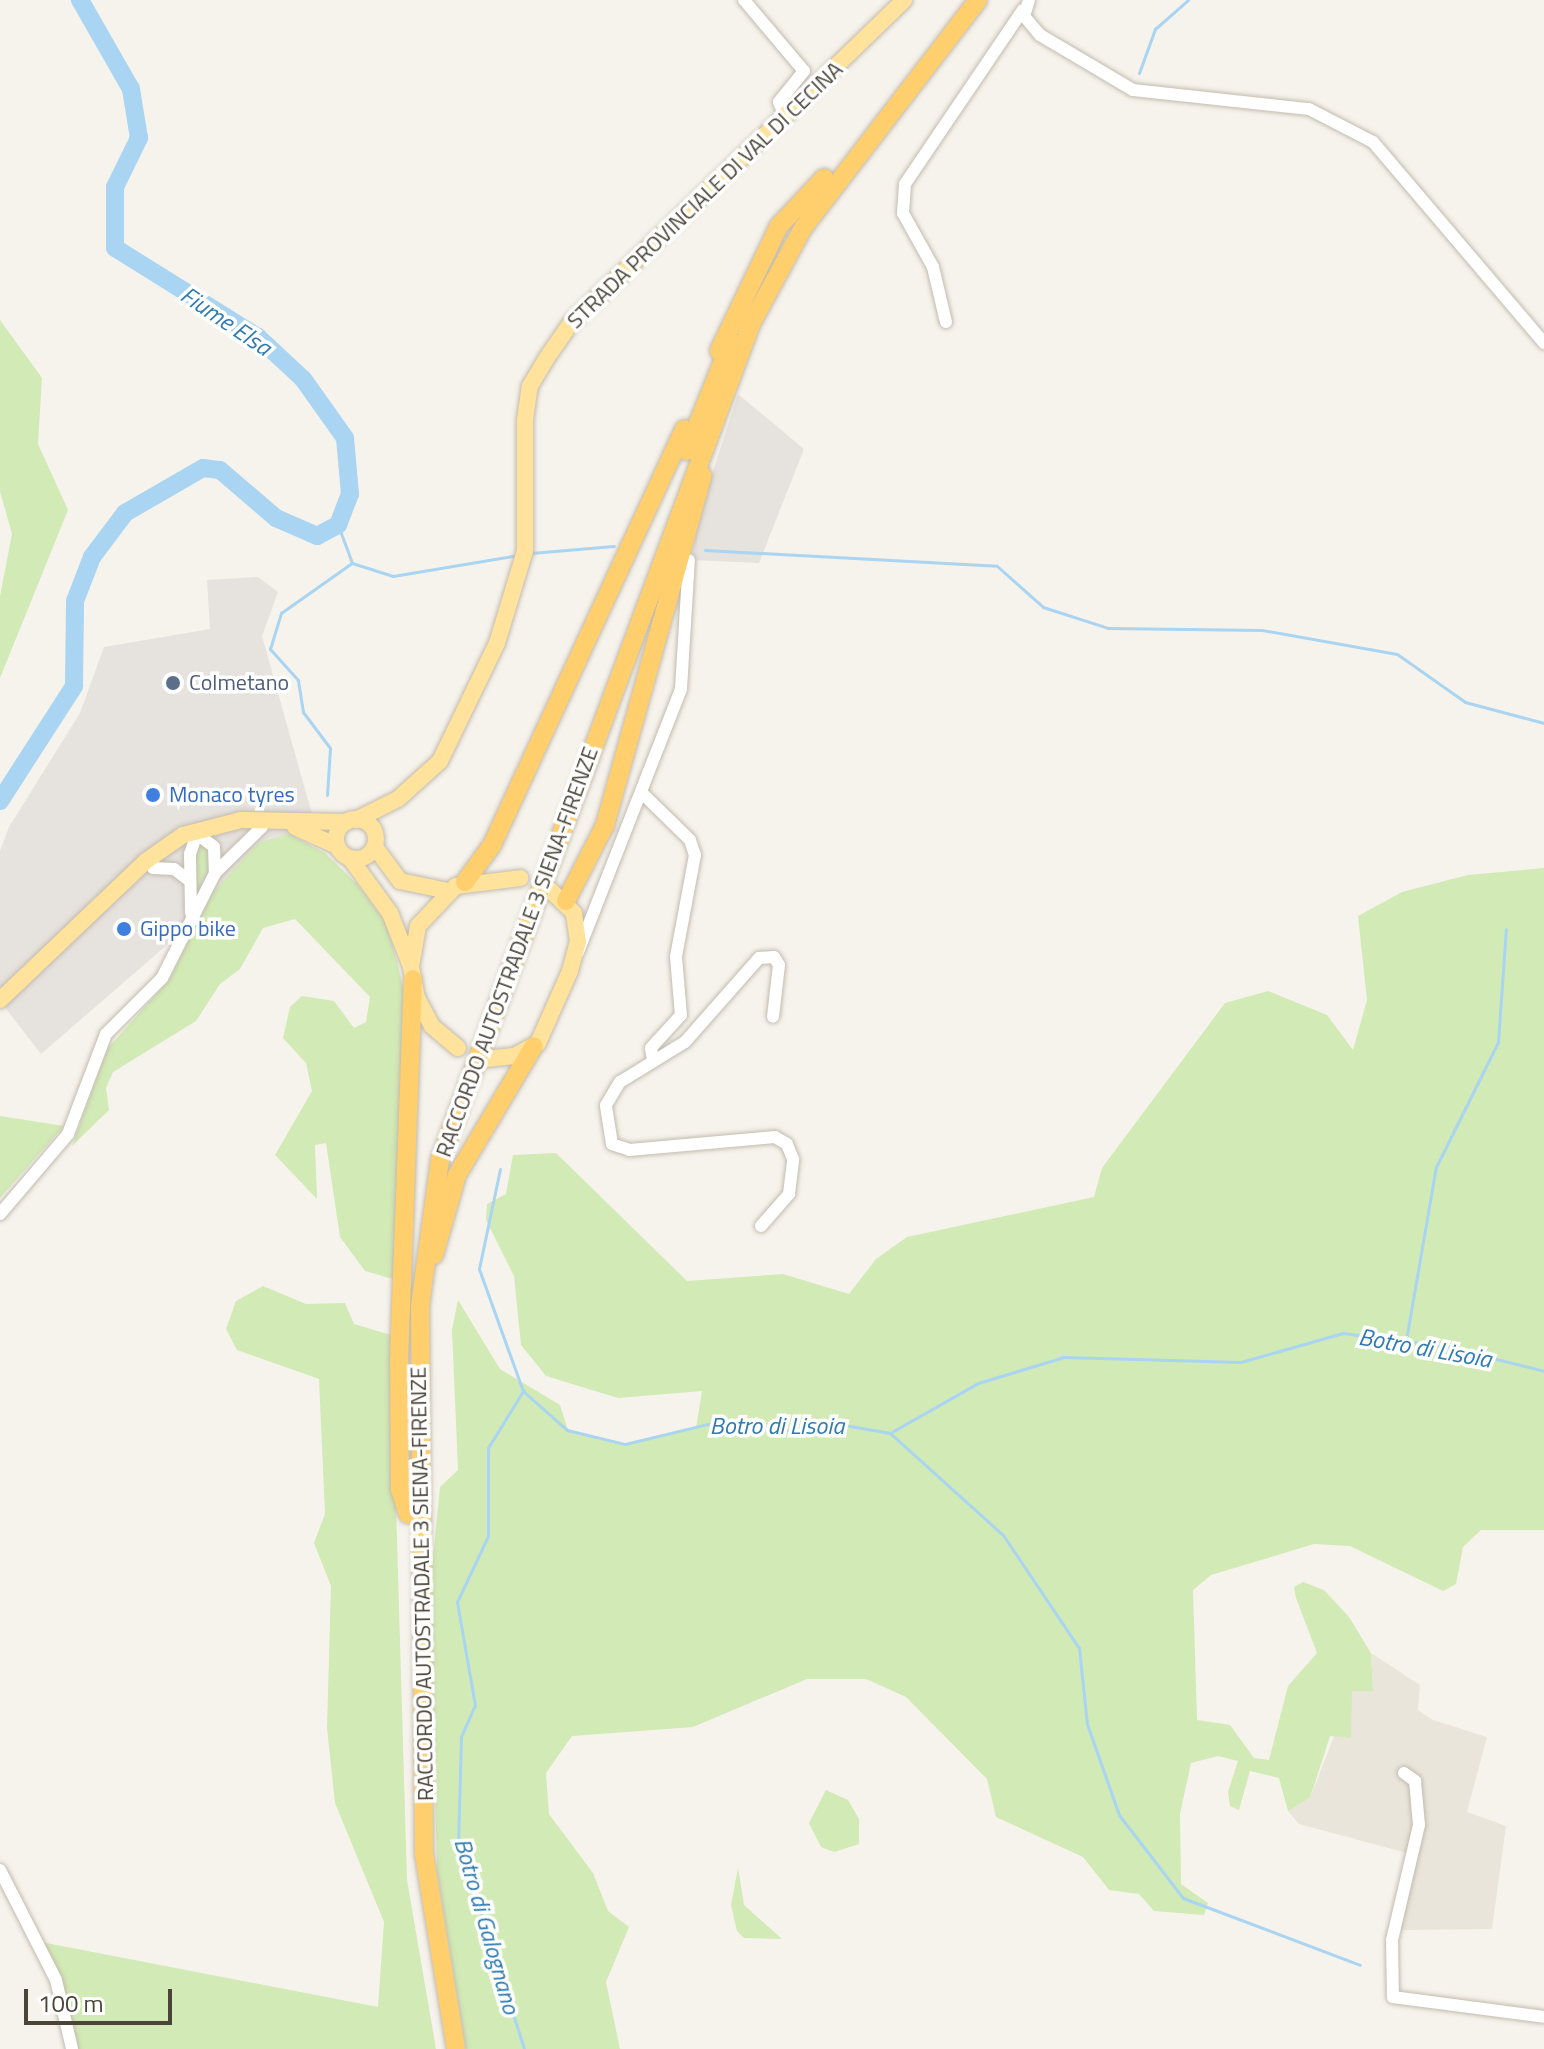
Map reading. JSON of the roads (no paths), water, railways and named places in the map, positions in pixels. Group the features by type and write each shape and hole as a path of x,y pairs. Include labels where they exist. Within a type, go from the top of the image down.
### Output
{"highway":[{"name":"RACCORDO AUTOSTRADALE 3 SIENA-FIRENZE","path":"443,2049 413,1851 408,1514 413,1247 446,1101 713,383 776,249 824,178 964,0"},
{"name":"RACCORDO AUTOSTRADALE 3 SIENA-FIRENZE","path":"456,2049 424,1854 421,1286 433,1191 451,1125 747,333 803,228 978,0"},
{"path":"570,907 605,825 704,473 755,334 793,257 893,112"},
{"path":"457,887 492,845 753,274 792,207 824,178"},
{"path":"408,1514 400,1490 399,1360 412,973"},
{"path":"422,1572 430,1542 429,1303 440,1227 466,1158 534,1046"}],"main road":[{"name":"STRADA PROVINCIALE DI VAL DI CECINA","path":"376,843 398,799 453,741 519,586 525,420 530,386 546,359 571,323 904,0"},
{"name":"STRADA PROVINCIALE DI VAL DI CECINA","path":"351,821 398,799"},
{"path":"0,1000 153,861 207,826 351,821 372,828 376,843 400,881 457,887 521,878"},
{"path":"337,846 351,821"},
{"path":"153,861 198,838 261,823 305,828 337,846 350,858 390,913 426,1017 458,1048"},
{"path":"350,858 376,843"},
{"path":"412,973 421,920 457,887"},
{"path":"486,1059 534,1046 575,957 570,907 548,888"}],"street":[{"path":"744,0 804,71 779,102 785,117"},
{"path":"946,322 933,267 903,213 905,184 1026,5"},
{"path":"1026,5 1040,35 1133,90 1274,102 1349,127 1398,164 1460,250 1544,343"},
{"path":"575,957 600,908 686,673 689,560"},
{"path":"642,793 690,840 695,855 676,957 681,1015 651,1048 653,1061"},
{"path":"0,1214 65,1139 102,1040 162,978 215,873 261,823"},
{"path":"191,917 190,881 198,838 215,849 215,873"},
{"path":"153,861 174,869 190,881"},
{"path":"570,907 591,915 600,908"},
{"path":"761,1226 789,1194 793,1159 775,1137 664,1151 612,1144 606,1105 620,1082 685,1042 759,958 774,957 779,965 773,1017"},
{"path":"1404,1773 1415,1781 1419,1825 1392,1940 1393,1997 1544,2017"},
{"path":"0,1870 56,1980 72,2049"}],"waterway":[{"name":"Fiume Elsa","path":"0,801 74,686 75,601 92,557 125,513 203,468 220,470 276,518 317,536 338,525 350,494 345,438 303,379 258,337 115,248 115,187 139,138 131,89 80,0"},
{"path":"1139,73 1155,29 1188,0"},
{"path":"327,795 330,748 303,712 298,680 270,649 281,613 352,563 338,525"},
{"path":"531,553 614,546"},
{"path":"705,550 997,566 1043,607 1108,628 1262,630 1397,654 1465,702 1544,723"},
{"path":"352,563 393,576 518,555"},
{"path":"1406,1340 1436,1167 1498,1042 1506,929"},
{"name":"Botro di Lisoia","path":"500,1169 479,1269 523,1391 567,1430 625,1444 716,1422 788,1430 833,1423 890,1433 978,1383 1064,1357 1241,1362 1343,1333 1448,1347 1544,1371"},
{"name":"Botro di Galognano","path":"523,1391 488,1448 488,1536 457,1602 475,1705 461,1737 458,1843 524,2049"},
{"path":"890,1433 1003,1535 1079,1648 1087,1724 1119,1815 1183,1898 1360,1965"}],"place":[{"name":"Colmetano","path":"173,683"},
{"name":"Monaco tyres","path":"153,795"},
{"name":"Gippo bike","path":"124,929"}]}
